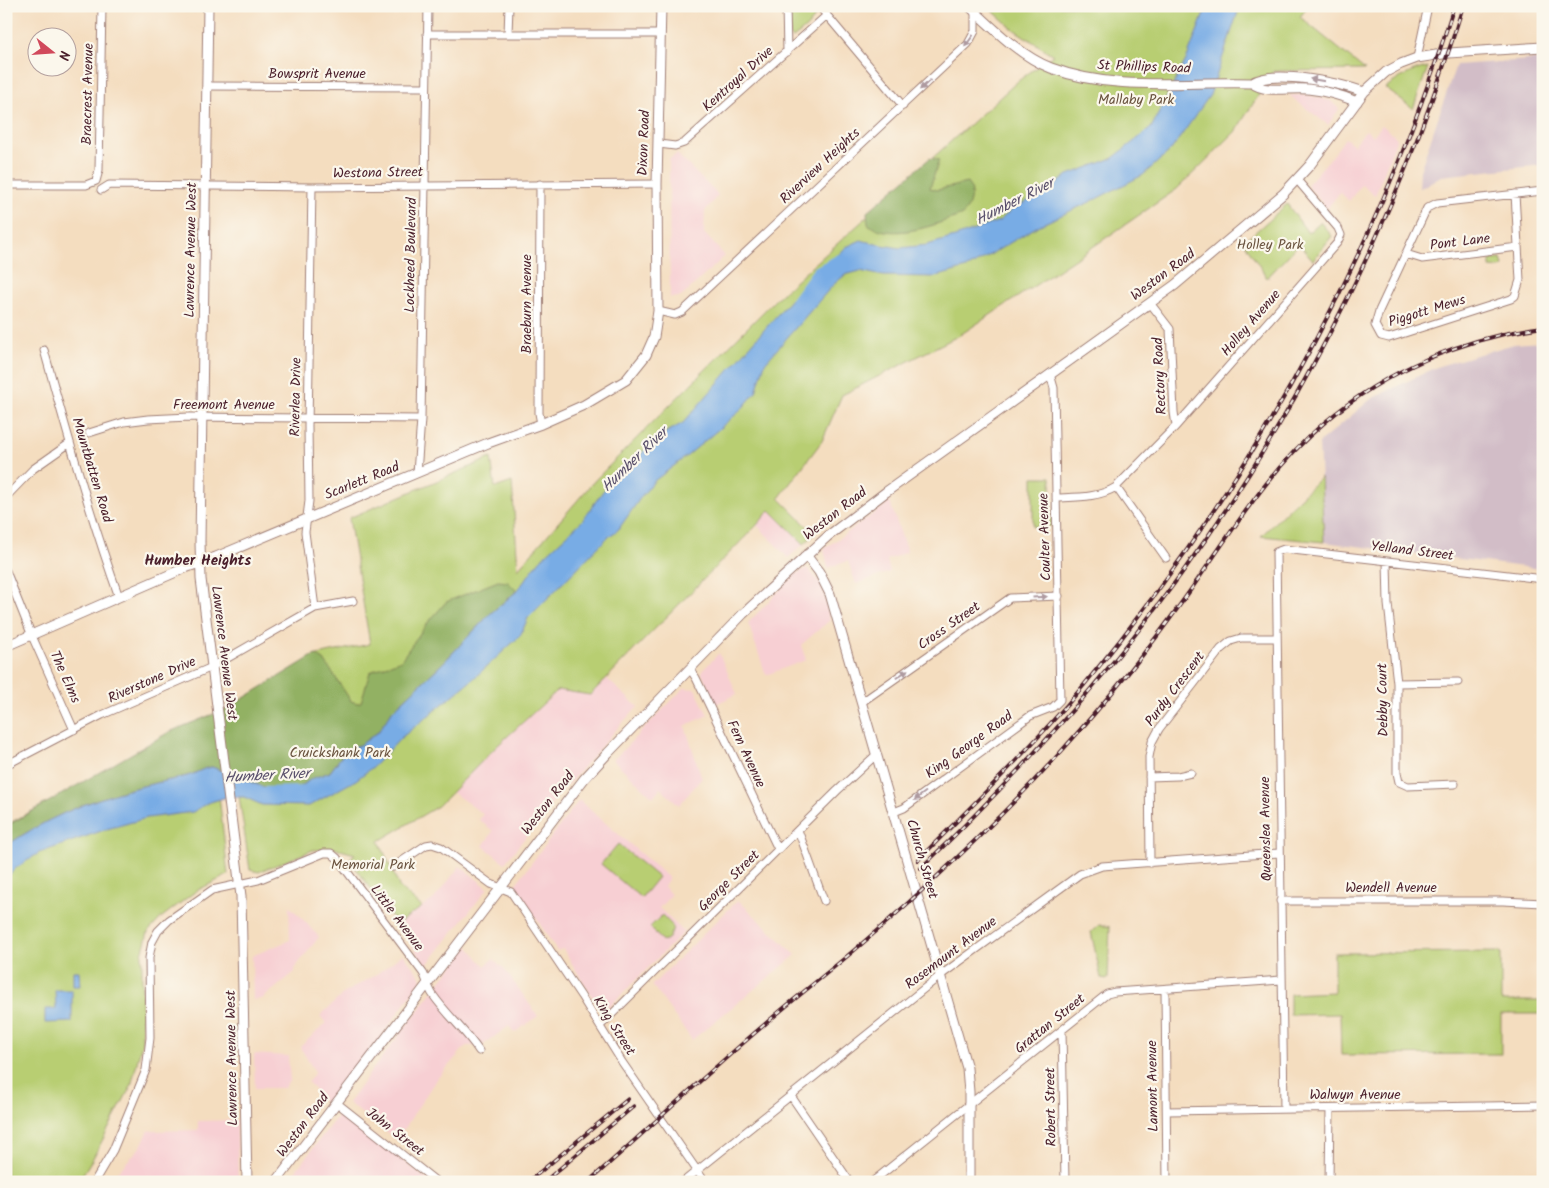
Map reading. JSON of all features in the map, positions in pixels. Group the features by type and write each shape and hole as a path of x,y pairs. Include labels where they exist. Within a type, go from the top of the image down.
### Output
{"main road":[{"name":"Lawrence Avenue West","path":"208,6 200,562 240,884 245,1009 247,1182"},
{"name":"Dixon Road","path":"658,280 657,184 661,6"},
{"name":"St Phillips Road","path":"972,9 1020,49 1050,68 1078,76 1102,81 1154,83 1252,83 1259,78 1310,79 1345,85 1364,92"},
{"name":"Weston Road","path":"276,1182 584,779 743,614 806,555 886,492 1150,303 1213,254 1298,180 1330,140 1364,92 1386,72 1417,58 1543,47"},
{"name":"St Phillips Road","path":"1252,83 1259,88 1299,88 1337,94 1357,102"},
{"name":"Scarlett Road","path":"6,646 200,562 584,405 626,380 646,355 654,337 658,311 658,280"},
{"name":"Church Street","path":"806,555 819,572 830,594 967,1068 969,1092 969,1182"}],"street":[{"name":"Braecrest Avenue","path":"6,185 86,185 96,181 99,170 102,6"},
{"name":"Lockheed Boulevard","path":"417,473 421,419 428,6"},
{"path":"508,34 509,6"},
{"path":"786,6 787,52"},
{"path":"819,6 902,106"},
{"path":"1417,58 1428,6"},
{"name":"Riverview Heights","path":"658,311 675,315 682,312 968,44 975,31 972,9"},
{"name":"Kentroyal Drive","path":"659,144 675,146 684,143 826,15"},
{"path":"427,34 660,34"},
{"name":"Bowsprit Avenue","path":"207,86 426,87"},
{"name":"Holley Avenue","path":"1176,426 1337,243 1341,235 1338,228 1298,180"},
{"name":"Braeburn Avenue","path":"540,184 539,413 541,424"},
{"name":"Westona Street","path":"101,190 109,185 312,187 657,184"},
{"name":"Riverlea Drive","path":"312,187 308,501 305,532 315,608"},
{"name":"Piggott Mews","path":"1515,194 1519,284 1514,296 1511,299 1389,338 1380,336 1375,326 1376,318 1427,208 1433,204 1515,194 1543,191"},
{"name":"Pont Lane","path":"1406,254 1422,260 1518,247"},
{"name":"Rectory Road","path":"1056,498 1097,496 1108,492 1116,487 1176,426 1170,329 1150,303"},
{"name":"Mountbatten Road","path":"44,350 70,443 108,568 119,597"},
{"name":"Coulter Avenue","path":"1050,374 1054,388 1060,700"},
{"name":"Freemont Avenue","path":"89,433 124,422 148,419 308,417 421,419"},
{"path":"6,497 33,469 70,443"},
{"path":"1116,487 1166,558"},
{"name":"Yelland Street","path":"1279,550 1284,549 1543,580"},
{"name":"Queenslea Avenue","path":"1279,550 1275,556 1284,1108"},
{"name":"Debby Court","path":"1387,561 1388,604 1397,683 1396,773 1399,782 1408,786 1455,784"},
{"name":"The Elms","path":"6,571 32,636 74,730"},
{"name":"Cross Street","path":"862,702 1010,598 1059,596"},
{"name":"Riverstone Drive","path":"6,765 102,715 212,667 315,608 353,601"},
{"name":"Purdy Crescent","path":"1150,863 1149,757 1152,742 1159,729 1221,649 1231,640 1241,638 1276,638"},
{"name":"Fern Avenue","path":"690,670 696,678 778,850"},
{"path":"1397,683 1458,682"},
{"name":"King George Road","path":"894,812 904,808 1030,716 1054,707 1060,700"},
{"name":"George Street","path":"600,1026 844,784 877,754"},
{"path":"1150,778 1191,773"},
{"path":"798,830 824,901"},
{"name":"King Street","path":"392,867 426,845 432,844 441,847 491,884 511,892 625,1066 705,1182"},
{"name":"Little Avenue","path":"240,884 258,880 324,853 331,853 337,858 428,981"},
{"name":"Rosemount Avenue","path":"683,1182 941,975 1080,874 1102,866 1280,853"},
{"path":"94,1182 114,1150 146,1070 150,1038 149,958 155,936 169,920 205,894 219,888 240,884"},
{"name":"Wendell Avenue","path":"1503,901 1543,898"},
{"name":"Wendell Avenue","path":"1280,901 1503,901 1543,903"},
{"name":"Grattan Street","path":"872,1182 1107,994 1281,980"},
{"path":"428,981 433,995 472,1040 479,1052"},
{"name":"Lamont Avenue","path":"1165,990 1167,1182"},
{"name":"Robert Street","path":"1062,1031 1065,1182"},
{"path":"790,1096 850,1182"},
{"name":"John Street","path":"337,1103 437,1182"},
{"name":"Walwyn Avenue","path":"1166,1111 1543,1105"},
{"path":"1330,1109 1330,1182"}],"shaded area":[{"path":"1542,59 1543,165 1441,176 1419,189 1420,171 1456,65"},
{"path":"1289,95 1308,95 1331,101 1339,109 1328,125"},
{"path":"1382,125 1397,138 1375,196 1362,184 1349,201 1340,192 1327,209 1307,185 1345,138 1354,145 1366,130 1373,136"},
{"path":"677,154 718,195 705,211 704,233 725,256 681,297 670,298 669,159"},
{"path":"1541,342 1541,569 1324,542 1319,443 1371,399 1439,366 1514,344"},
{"path":"890,502 907,552 887,560 890,572 856,584 848,561 828,568 824,549"},
{"path":"770,510 804,544 788,558 757,525"},
{"path":"807,568 822,585 830,620 801,645 806,660 766,675 748,623 795,574"},
{"path":"719,653 737,694 716,704 701,672"},
{"path":"607,679 638,707 557,797 505,863 483,846 493,831 479,820 483,814 452,792 497,746 559,690 590,695"},
{"path":"684,688 695,689 708,715 685,726 702,778 679,805 660,788 653,797 613,760"},
{"path":"579,800 669,878 664,886 671,895 659,908 684,932 605,1011 601,1011 563,949 557,951 515,885"},
{"path":"460,866 488,888 426,966 397,924 434,899"},
{"path":"738,900 796,955 692,1040 652,985"},
{"path":"289,906 319,937 295,968 295,972 262,999 253,1000 252,956 290,940"},
{"path":"468,946 485,966 494,959 503,967 538,1016 514,1033 509,1026 483,1045 466,1046 435,1081 397,1140 348,1103"},
{"path":"403,954 422,979 372,1050 325,1103 308,1082 315,1072 300,1047 326,1023 320,1016 344,993 374,976"},
{"path":"254,1054 288,1056 290,1080 284,1088 255,1088"},
{"path":"339,1114 346,1115 430,1182 287,1182"},
{"path":"237,1120 238,1182 109,1182 141,1146 149,1130 198,1130 198,1121"}],"green space":[{"path":"790,6 812,6 816,12 804,30 793,38 790,36"},
{"path":"987,6 1308,6 1300,17 1365,70 1274,71 1235,132 1177,189 960,335 842,395 822,441 779,498 815,534 804,544 770,510 590,695 558,690 497,746 438,806 379,841 400,888 422,907 397,924 349,859 355,854 337,849 313,850 259,872 250,870 226,709 317,655 370,644 349,518 491,458 495,488 512,482 518,569 596,479 778,297 1018,81 1053,55 1013,29"},
{"path":"1428,67 1413,109 1385,88 1416,70"},
{"path":"930,158 939,160 930,188 937,190 967,183 972,190 965,213 928,227 907,231 885,231 876,229 868,224 867,212"},
{"name":"Holley Park","path":"1287,204 1308,233 1320,222 1332,236 1313,260 1299,244 1267,278 1244,242"},
{"path":"1501,259 1503,266 1500,268 1490,267 1490,260"},
{"path":"1033,477 1051,477 1052,526 1033,527"},
{"path":"1321,477 1324,542 1261,536"},
{"name":"Cruickshank Park","path":"498,581 508,582 517,591 491,613 443,663 393,710 378,732 360,745 347,749 330,772 311,779 291,794 284,795 212,767 190,775 131,789 82,805 35,828 6,846 6,824 12,823 169,732 226,709 311,657 316,655 324,660 351,701 361,702 370,672 401,660 426,625 446,602"},
{"path":"210,715 228,875 196,891 162,917 148,932 142,954 142,1043 131,1086 93,1158 78,1182 6,1182 6,825"},
{"path":"618,844 658,877 641,898 601,864"},
{"path":"662,915 673,928 669,938 663,942 650,927"},
{"path":"1099,925 1110,927 1108,979 1101,978 1091,932"},
{"path":"1501,952 1501,1001 1543,1001 1543,1014 1501,1014 1501,1054 1341,1055 1340,1014 1290,1015 1290,994 1334,992 1334,953"}],"water":[{"path":"1207,6 1240,6 1210,95 1171,150 1143,175 1038,226 970,267 935,277 883,276 860,271 845,275 833,285 765,363 756,392 740,411 654,481 618,530 608,537 528,618 520,636 472,680 401,738 374,766 356,780 309,806 262,805 244,797 227,797 207,803 193,812 147,818 107,829 39,853 16,868 6,878 6,846 50,820 82,805 115,794 187,776 212,767 284,795 291,794 311,779 330,772 347,749 360,745 378,732 393,710 443,663 491,613 517,591 540,560 582,521 603,491 658,437 683,423 791,299 809,286 846,247 861,240 900,248 927,245 958,236 999,221 1013,209 1054,186 1068,175 1113,158 1151,128 1186,60"},
{"path":"73,971 79,971 80,986 73,986"},
{"path":"55,990 72,990 72,1022 45,1023 45,1009 56,1009"}],"waterway":[{"name":"Humber River","path":"796,302 818,272 840,260"},
{"name":"Humber River","path":"263,793 308,792"}],"railway":[{"path":"918,860 1024,753 1084,685 1144,608 1201,529 1254,448 1302,364 1347,278 1387,189 1423,99 1454,6"},
{"path":"921,868 1005,784 1084,697 1134,636 1188,565 1238,491 1285,415 1328,336 1368,256 1403,174 1435,91 1463,6"},
{"path":"588,1182 742,1044 853,952 940,874 1012,804 1091,718 1168,622 1265,485 1283,463 1324,423 1373,387 1426,359 1483,339 1543,327"},
{"path":"528,1182 628,1099"},
{"path":"544,1182 634,1106"}],"district":[{"name":"Humber Heights","path":"198,561"}],"park label":[{"name":"Mallaby Park","path":"1136,100"},
{"name":"Memorial Park","path":"373,865"}]}
